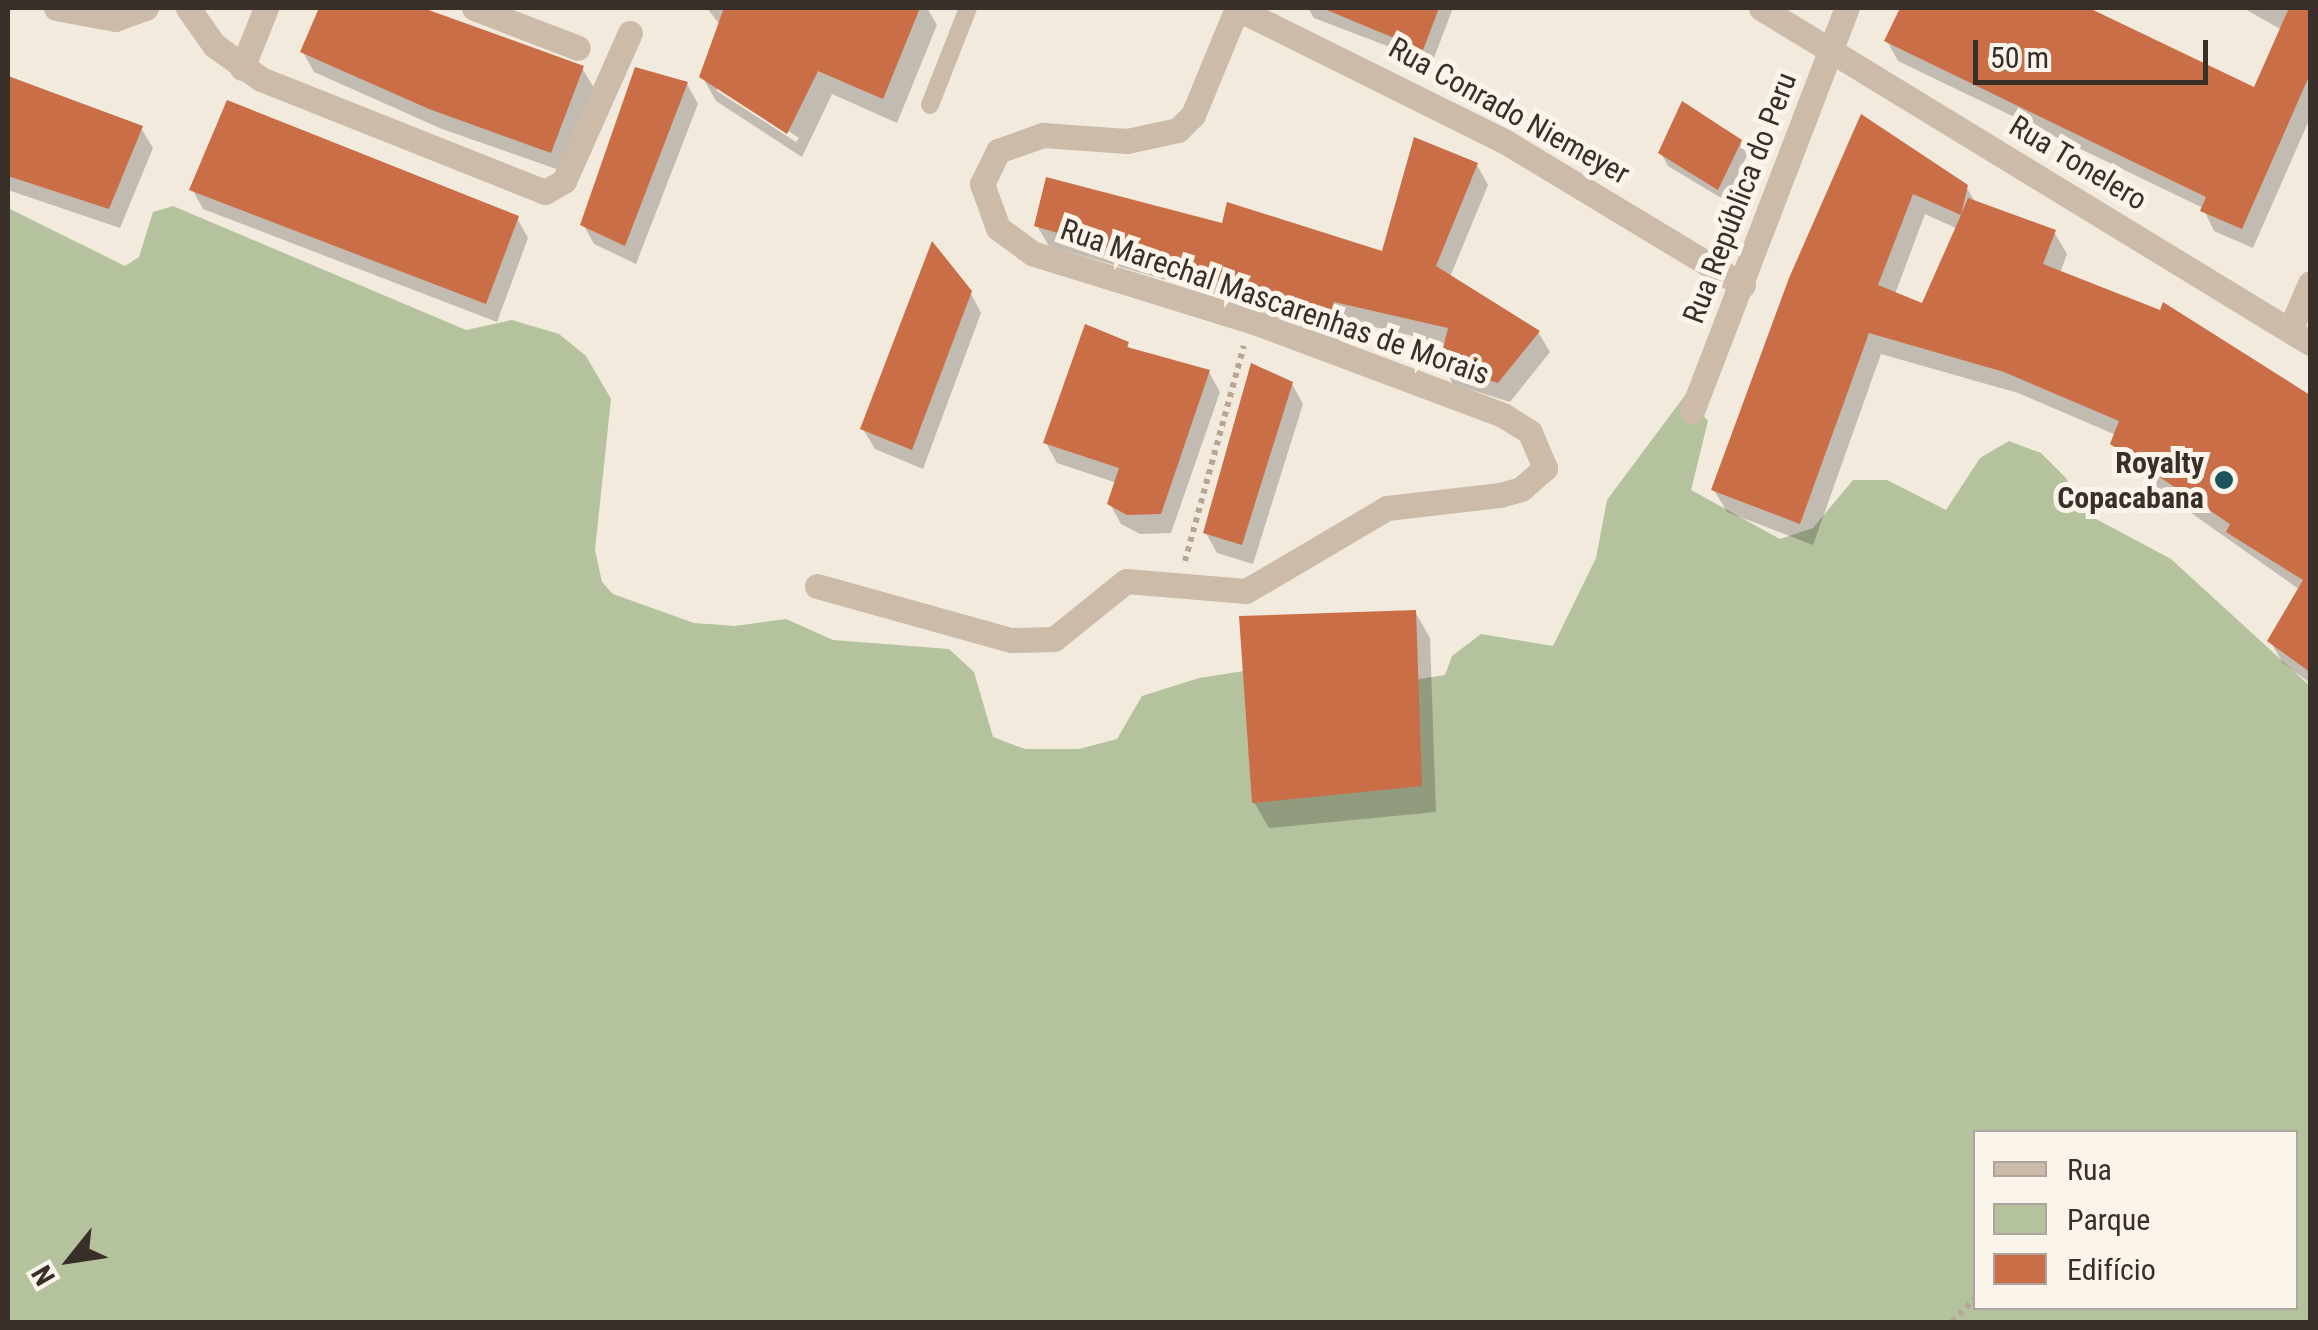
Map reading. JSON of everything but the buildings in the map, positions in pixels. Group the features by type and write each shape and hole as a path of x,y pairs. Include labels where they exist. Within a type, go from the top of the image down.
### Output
{"street":[{"path":"56,8 115,19 146,8"},
{"path":"188,8 214,44 242,68 545,192 564,180 630,33"},
{"path":"242,68 266,8"},
{"path":"474,8 578,48"},
{"name":"Rua Conrado Niemeyer","path":"1237,8 1488,132 1743,284"},
{"name":"Rua Marechal Mascarenhas de Morais","path":"817,586 1034,642 1071,630 1126,582 1246,591 1387,508 1500,495 1521,489 1545,468 1530,432 1504,415 1251,321 1032,253 998,228 982,184 998,151 1018,140 1043,135 1127,141 1178,130 1193,115 1237,8"},
{"name":"Rua Tonelero","path":"1761,8 2300,336"},
{"name":"Rua República do Peru","path":"1692,411 1847,8"},
{"path":"2300,336 2310,282"}],"lane":[{"path":"930,105 968,8"}],"path":[{"path":"1178,584 1251,321"},
{"path":"1952,1322 1973,1300"}],"green space":[{"path":"173,206 466,330 512,320 559,334 586,356 611,399 595,550 602,582 613,594 694,623 735,626 786,619 833,640 949,649 974,672 993,737 1025,749 1079,749 1117,739 1142,696 1199,678 1244,671 1363,681 1420,679 1445,675 1452,656 1481,634 1553,646 1596,558 1607,500 1686,394 1708,421 1691,490 1780,539 1813,528 1853,480 1887,480 1946,510 1980,458 2009,441 2041,453 2066,478 2081,511 2171,559 2310,686 2310,1322 8,1322 8,208 125,266 139,257 153,212"}],"place":[{"name":"Royalty Copacabana","path":"2224,480"}]}
